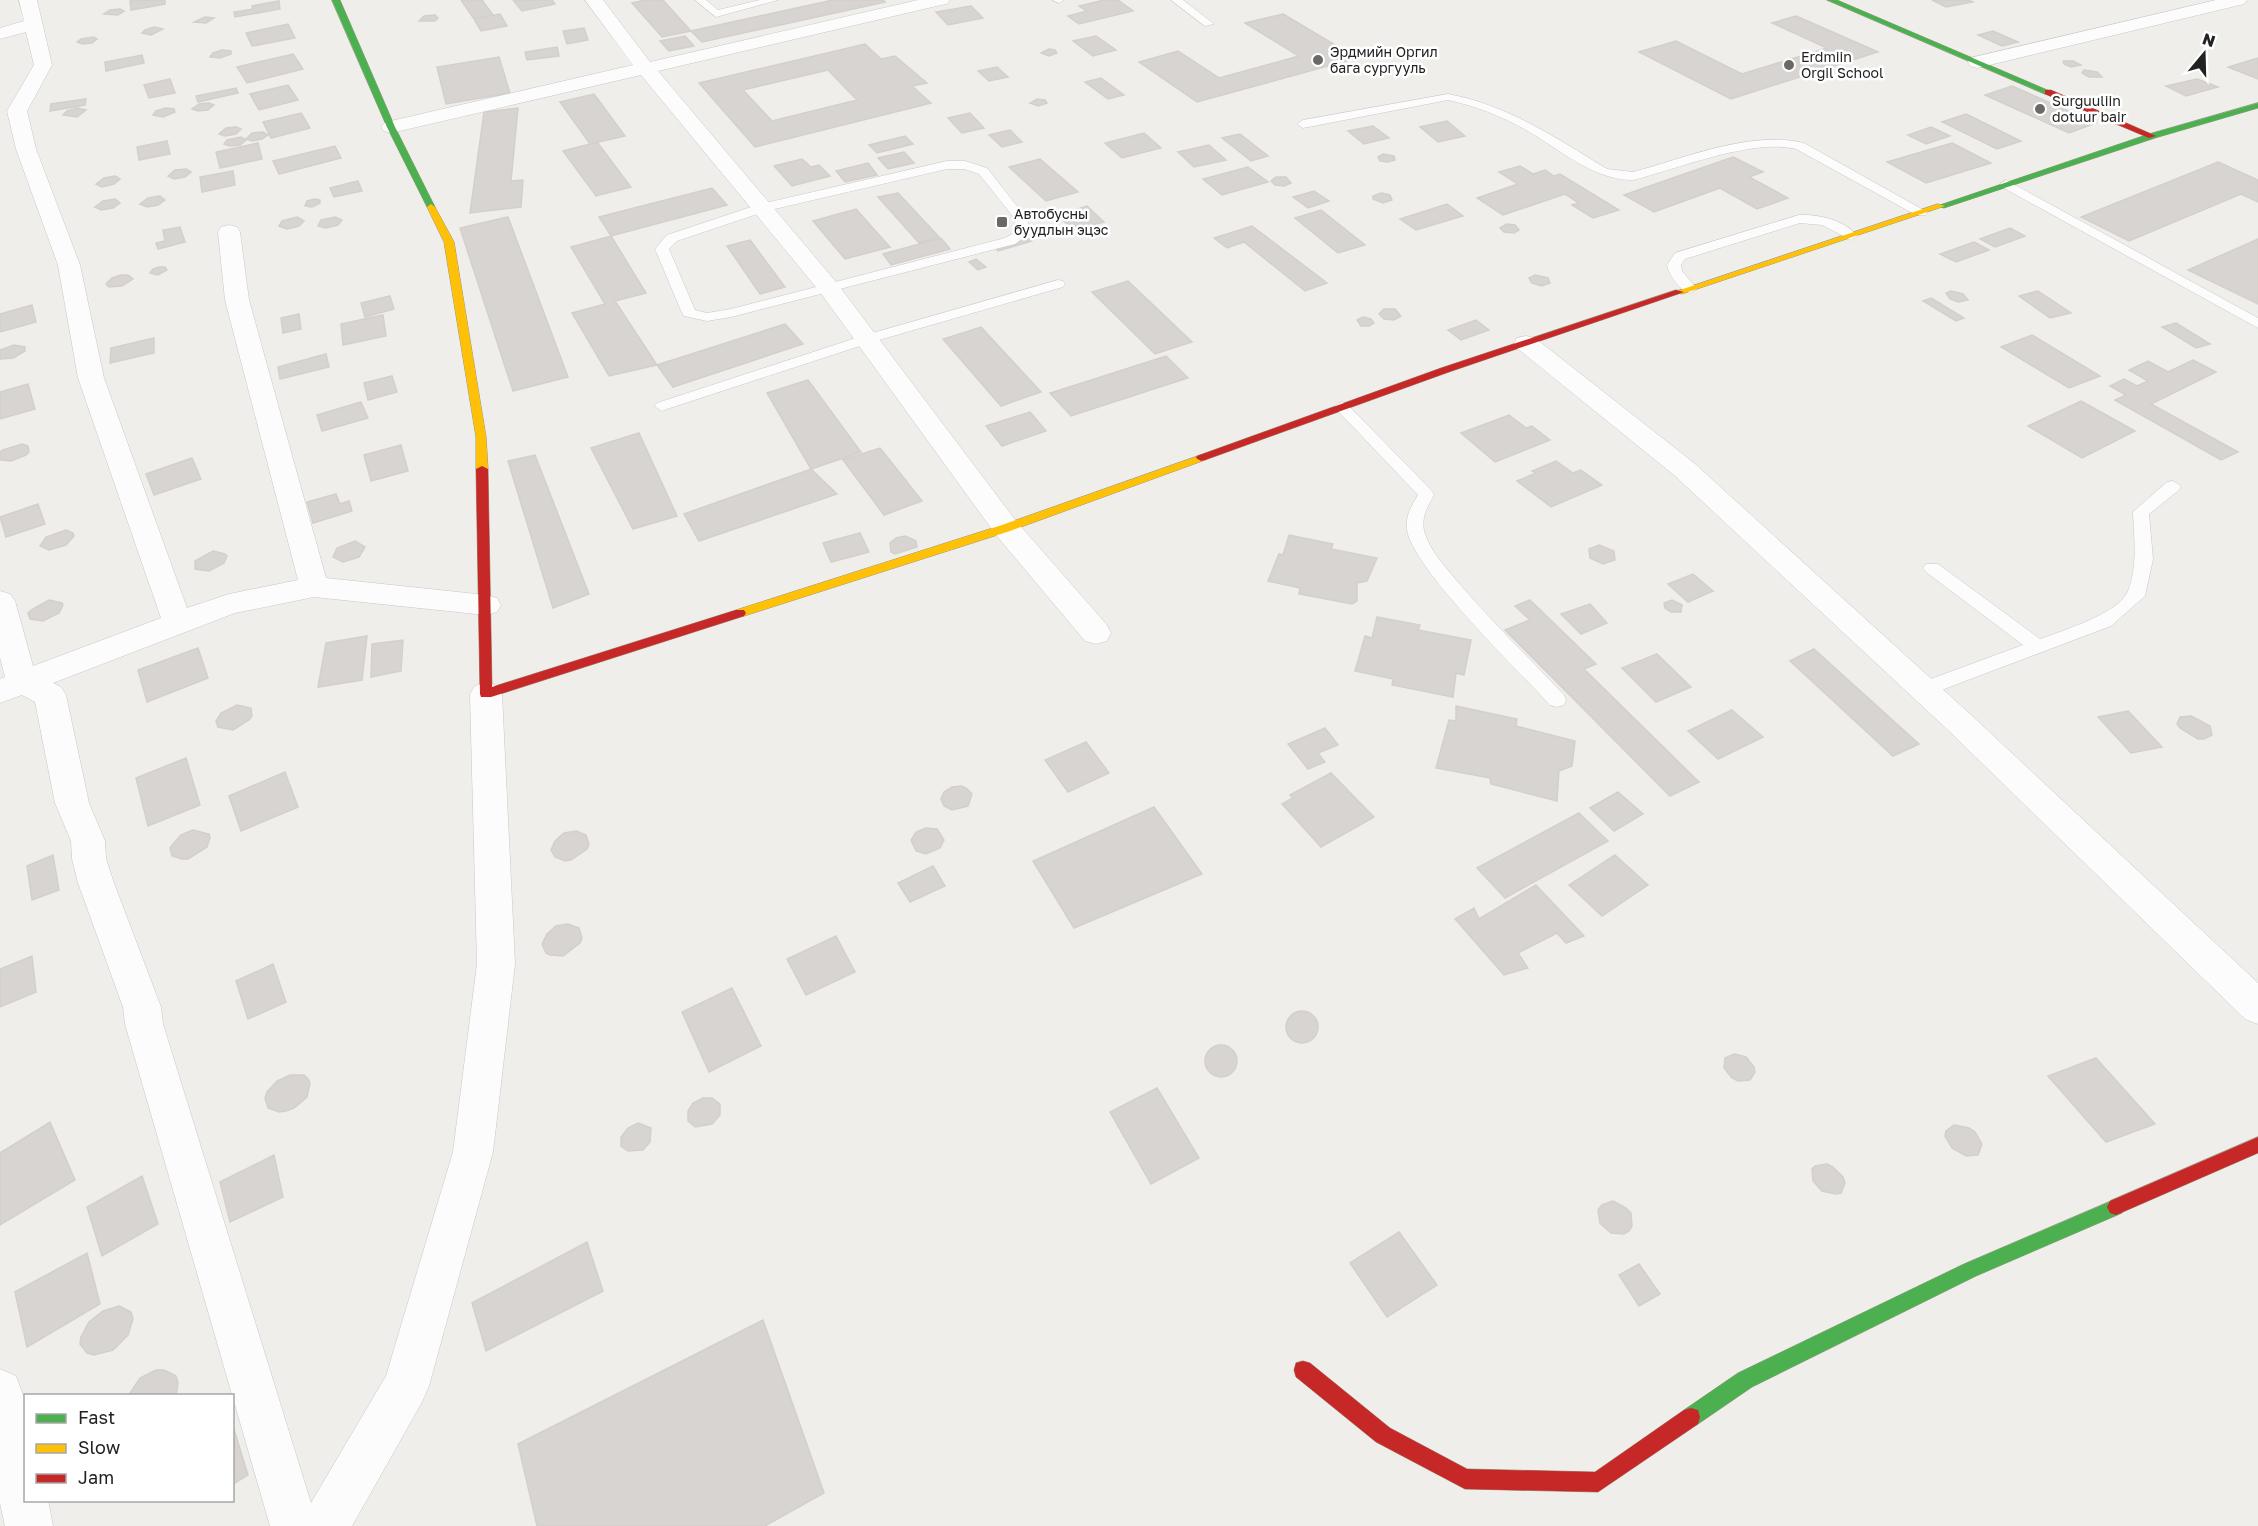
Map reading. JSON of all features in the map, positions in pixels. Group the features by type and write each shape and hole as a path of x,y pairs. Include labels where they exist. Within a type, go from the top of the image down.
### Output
{"street":[{"path":"28,0 43,65 17,111 26,149 69,265 91,378 178,624"},
{"path":"325,1526 406,1386 473,1152 496,964 486,693 481,437 449,242 391,127 336,0"},
{"path":"594,0 645,68 828,287 1006,528 1096,633"},
{"path":"391,127 940,0"},
{"path":"1831,0 2152,136"},
{"path":"1977,62 2238,0"},
{"path":"0,34 33,24"},
{"path":"486,693 1006,528 1526,343 2152,136 2258,105"},
{"path":"229,232 237,300 314,587"},
{"path":"1526,343 1684,469 1924,689 2258,1007"},
{"path":"11,687 229,604 314,587 486,605"},
{"path":"0,601 11,687"},
{"path":"11,687 50,695 72,803 88,841 89,859 96,883 142,1007 144,1024 294,1526"},
{"path":"1303,1370 1383,1435 1465,1479 1598,1482 1745,1380 1970,1270 2258,1146"},
{"path":"0,1392 29,1526"}],"lane":[{"path":"700,0 716,14 773,0"},
{"path":"1176,0 1209,24"},
{"path":"1303,124 1448,98 1471,100 1496,110 1603,172 1618,176 1633,176 1755,143 1784,142 1800,146 1921,213"},
{"path":"947,165 965,165 983,171 1021,219 1023,233 1010,241 828,287 730,313 707,316 689,313 662,249 672,238 762,208 947,165"},
{"path":"2006,184 2258,324"},
{"path":"1690,289 1675,272 1674,265 1680,256 1712,245 1809,218 1828,222 1851,236"},
{"path":"662,406 867,339 1058,284"},
{"path":"1342,407 1426,495 1415,512 1416,535 1434,566 1557,700"},
{"path":"1924,689 2105,622 2136,597 2144,559 2141,512 2173,486"},
{"path":"1932,568 2038,647"}],"building":[{"path":"165,0 165,4 131,10 130,1"},
{"path":"461,0 482,0 493,15 474,19"},
{"path":"513,0 552,0 555,4 522,11"},
{"path":"663,0 691,31 662,37 632,3"},
{"path":"833,0 883,0 885,2 702,42 691,31"},
{"path":"1104,0 1118,0 1133,11 1079,24 1068,16 1087,11 1079,6"},
{"path":"1932,0 1969,0 1973,2 1946,7"},
{"path":"279,1 280,9 235,17 234,12"},
{"path":"971,6 983,18 948,25 936,12"},
{"path":"110,10 124,11 118,15 104,14"},
{"path":"500,14 507,26 481,31 474,19"},
{"name":"Эрдмийн Оргил бага сургууль","path":"1283,14 1357,58 1197,102 1139,62 1178,51 1219,78 1299,56 1245,23"},
{"path":"435,15 438,18 435,21 419,21 424,16"},
{"path":"1796,16 1878,52 1731,99 1639,52 1676,41 1742,74 1827,48 1772,23"},
{"path":"205,17 214,18 206,23 194,22"},
{"path":"288,24 295,38 252,46 246,33"},
{"path":"154,27 163,29 151,35 142,33 145,30"},
{"path":"584,28 588,40 567,44 563,31"},
{"path":"1993,31 2018,42 2002,46 1978,35"},
{"path":"685,36 694,46 669,51 660,41"},
{"path":"1096,36 1116,50 1093,56 1073,41"},
{"path":"94,37 97,39 92,43 77,42 81,39"},
{"path":"865,44 881,59 895,56 927,83 912,86 931,103 755,147 699,83","holes":["828,70 857,100 772,121 743,90"]},
{"path":"557,47 559,56 527,60 525,52"},
{"path":"1049,49 1057,53 1049,56 1041,53"},
{"path":"222,50 231,51 231,54 220,58 210,57 213,53"},
{"path":"293,54 303,69 247,83 237,67"},
{"path":"142,55 144,63 106,71 105,62"},
{"path":"499,57 510,93 446,104 437,67"},
{"path":"2258,58 2258,79 2228,67"},
{"path":"2063,61 2073,61 2081,65 2071,67"},
{"path":"997,67 1008,77 989,81 978,71"},
{"path":"2084,70 2097,72 2102,77 2089,77 2082,73"},
{"path":"1101,78 1124,95 1108,99 1085,82"},
{"path":"170,79 175,93 149,98 144,85"},
{"path":"2197,79 2218,87 2186,96 2166,86"},
{"path":"288,85 298,100 259,110 250,94"},
{"name":"Surguuliin dotuur bair","path":"2012,86 2096,123 2069,133 1985,95"},
{"path":"236,88 238,93 198,102 196,96"},
{"path":"594,94 625,136 590,144 560,102"},
{"path":"86,99 85,105 50,111 51,104"},
{"path":"1037,99 1045,100 1047,103 1038,106 1030,103"},
{"path":"199,104 214,105 208,110 192,109"},
{"path":"77,108 86,110 77,117 63,115 67,111"},
{"path":"166,108 174,109 175,112 163,117 153,115 156,111"},
{"path":"518,108 511,181 523,180 521,207 470,213 484,112"},
{"path":"301,113 310,128 271,138 263,122"},
{"path":"970,113 984,128 962,133 948,118"},
{"path":"1966,114 2021,141 1997,149 1942,122"},
{"path":"1447,121 1465,136 1438,142 1420,127"},
{"path":"1373,126 1389,138 1364,144 1348,131"},
{"path":"1931,127 1950,136 1926,144 1908,135"},
{"path":"226,128 241,129 236,134 225,136 219,134"},
{"path":"1010,130 1022,142 1002,147 989,135"},
{"path":"263,132 268,135 262,139 252,141 246,139 252,133"},
{"path":"1144,133 1161,148 1122,158 1105,143"},
{"path":"1240,134 1268,156 1251,161 1222,138"},
{"path":"905,136 913,144 877,153 869,145"},
{"path":"241,137 246,140 240,145 224,144 227,140"},
{"path":"167,141 170,154 139,160 137,147"},
{"path":"597,142 631,187 596,196 563,151"},
{"path":"258,143 262,159 220,168 216,152"},
{"path":"1952,143 1991,163 1926,183 1887,162"},
{"path":"1209,145 1226,160 1194,167 1178,152"},
{"path":"335,146 341,158 279,174 273,161"},
{"path":"904,152 914,163 888,169 878,158"},
{"path":"1383,154 1394,156 1395,160 1380,161 1378,157"},
{"path":"1733,157 1763,172 1749,177 1788,198 1757,209 1720,188 1654,212 1624,195"},
{"path":"802,159 811,167 819,165 830,176 792,186 774,166"},
{"path":"1040,159 1078,192 1046,201 1009,167"},
{"path":"2218,162 2258,180 2258,202 2241,194 2129,241 2081,217"},
{"path":"868,163 877,175 845,182 836,171"},
{"path":"1520,166 1533,174 1545,170 1554,176 1560,174 1619,210 1593,218 1572,205 1579,203 1565,194 1503,215 1477,198 1518,184 1499,172"},
{"path":"1248,167 1268,182 1222,195 1203,179"},
{"path":"186,169 191,172 185,177 174,179 168,176 175,170"},
{"path":"233,171 235,185 202,192 200,177"},
{"path":"115,176 120,179 114,184 102,187 96,184 104,178"},
{"path":"1276,177 1286,177 1291,183 1284,186 1275,185 1271,181"},
{"path":"358,181 362,191 334,197 330,188"},
{"path":"712,188 727,205 611,236 599,217"},
{"path":"1314,191 1329,201 1308,208 1293,197"},
{"path":"898,193 939,237 919,243 878,197"},
{"path":"1381,193 1390,195 1392,200 1383,203 1373,199 1373,196"},
{"path":"160,196 165,200 158,205 147,207 140,204 148,198"},
{"path":"115,199 120,203 113,208 101,210 95,207 103,201"},
{"path":"320,200 320,203 312,207 305,206 307,201"},
{"path":"1447,204 1463,216 1416,230 1400,219"},
{"path":"1087,206 1104,222 1074,230 1057,215"},
{"path":"856,209 890,247 845,259 813,221"},
{"path":"1321,210 1365,245 1338,253 1295,218"},
{"path":"297,217 304,221 299,226 287,229 279,226 282,221"},
{"path":"335,217 342,220 338,225 326,228 318,226 321,220"},
{"path":"508,217 568,377 513,391 460,228"},
{"path":"1507,224 1515,225 1519,230 1514,233 1504,232 1500,228"},
{"path":"1252,226 1327,283 1305,291 1244,242 1227,248 1214,238"},
{"path":"180,227 185,242 158,249 156,243 165,241 163,230"},
{"path":"2010,228 2025,236 1995,247 1980,239"},
{"path":"611,236 646,293 615,301 657,365 609,376 572,313 605,304 571,247"},
{"path":"1026,237 1032,241 998,251 995,247"},
{"path":"941,238 950,249 891,265 883,254"},
{"path":"2258,239 2258,304 2188,270"},
{"path":"750,240 785,287 760,294 727,246"},
{"path":"1974,242 1989,250 1956,262 1940,254"},
{"path":"976,259 986,267 978,270 969,262"},
{"path":"165,267 167,270 158,275 150,273 153,269"},
{"path":"128,275 133,279 122,286 109,287 106,284 112,278"},
{"path":"1535,275 1548,278 1550,283 1542,286 1532,283 1529,278"},
{"path":"1128,281 1192,342 1155,354 1092,292"},
{"path":"1951,291 1963,294 1968,300 1958,302 1950,299 1946,293"},
{"path":"2038,291 2071,313 2050,318 2019,296"},
{"path":"390,296 394,309 365,317 361,303"},
{"path":"1931,298 1964,318 1956,321 1923,301"},
{"path":"32,305 36,322 0,332 0,314"},
{"path":"1384,309 1395,309 1401,316 1394,320 1384,319 1379,314"},
{"path":"299,314 301,329 283,333 281,318"},
{"path":"383,315 386,336 343,345 341,324"},
{"path":"1363,317 1371,319 1374,323 1361,326 1357,320"},
{"path":"1476,320 1489,330 1461,340 1448,330"},
{"path":"2176,323 2210,344 2196,348 2162,327"},
{"path":"785,324 803,344 673,387 657,365"},
{"path":"981,327 1041,392 1001,406 943,339"},
{"path":"2032,335 2100,376 2069,388 2001,347"},
{"path":"154,338 154,353 110,363 111,348"},
{"path":"14,345 25,347 25,351 13,358 0,359 0,350"},
{"path":"326,354 329,367 280,379 278,367"},
{"path":"1166,356 1188,378 1071,416 1050,393"},
{"path":"2193,360 2216,372 2151,404 2238,452 2221,460 2115,400 2126,395 2110,386 2124,379 2137,386 2148,381 2129,370 2148,361 2168,372"},
{"path":"392,376 397,392 368,400 364,383"},
{"path":"808,380 861,452 811,469 767,393"},
{"path":"28,384 35,409 0,419 0,392"},
{"path":"2081,401 2135,431 2082,458 2028,426"},
{"path":"361,402 368,418 322,431 317,415"},
{"path":"1030,412 1046,431 1002,446 986,426"},
{"path":"1509,415 1526,428 1532,426 1550,440 1495,462 1461,433"},
{"path":"639,433 677,516 633,529 591,448"},
{"path":"22,444 28,446 29,452 26,455 11,461 0,460 0,452"},
{"path":"401,445 408,471 371,481 364,455"},
{"path":"880,448 922,501 884,515 843,460"},
{"path":"535,455 589,594 553,608 508,461"},
{"path":"192,458 201,479 154,495 146,474"},
{"path":"1556,461 1573,473 1581,470 1602,485 1551,507 1517,481 1536,473 1532,471"},
{"path":"811,469 837,494 699,541 684,514"},
{"path":"336,494 340,504 349,501 352,511 313,523 307,502"},
{"path":"38,504 45,524 6,537 0,517"},
{"path":"66,530 74,536 66,545 49,550 40,546 46,537"},
{"path":"860,533 869,552 831,562 823,543"},
{"path":"1289,535 1333,544 1331,549 1377,558 1367,581 1357,583 1357,601 1352,604 1299,594 1300,588 1268,581 1279,554 1283,555"},
{"path":"905,536 916,541 917,547 895,554 891,552 890,543 896,538"},
{"path":"355,541 365,547 359,557 343,562 333,557 337,548"},
{"path":"1599,545 1614,551 1615,560 1603,564 1590,558 1589,549"},
{"path":"213,551 227,556 224,563 209,571 195,569 195,561"},
{"path":"1693,574 1713,591 1688,602 1668,584"},
{"path":"49,600 62,603 59,613 43,621 30,619 28,613 31,610"},
{"path":"1530,600 1596,664 1584,669 1699,782 1670,796 1505,630 1530,620 1515,606"},
{"path":"1672,600 1682,605 1681,612 1671,612 1665,608 1664,603"},
{"path":"1590,604 1607,623 1581,634 1561,614"},
{"path":"1377,617 1420,625 1418,630 1471,640 1464,675 1456,673 1453,697 1392,685 1393,679 1355,671 1365,636 1372,638"},
{"path":"367,636 362,680 318,687 326,643"},
{"path":"403,640 401,671 371,677 372,644"},
{"path":"198,648 208,678 147,702 138,670"},
{"path":"1814,649 1919,744 1893,756 1790,661"},
{"path":"1657,654 1691,687 1656,702 1622,668"},
{"path":"237,705 251,708 252,716 249,720 233,730 218,727 216,721 221,713"},
{"path":"1456,706 1517,719 1516,726 1575,741 1572,766 1559,771 1557,801 1491,784 1490,778 1436,768 1449,720 1456,721"},
{"path":"1732,710 1763,737 1718,759 1688,731"},
{"path":"2128,711 2162,747 2131,753 2098,717"},
{"path":"2191,716 2210,726 2212,735 2198,739 2180,728 2177,724 2180,717"},
{"path":"1325,728 1338,745 1318,753 1325,762 1308,769 1288,744"},
{"path":"1086,742 1109,773 1068,792 1045,760"},
{"path":"186,758 200,805 148,826 136,778"},
{"path":"285,772 298,807 241,831 229,796"},
{"path":"1331,773 1374,817 1321,847 1282,804 1293,798 1290,795"},
{"path":"961,786 972,794 968,806 952,810 944,806 941,799 944,792 952,787"},
{"path":"1618,792 1643,814 1614,831 1590,808"},
{"path":"1154,807 1202,874 1074,928 1033,861"},
{"path":"1579,813 1608,841 1505,898 1477,868"},
{"path":"926,828 937,829 944,840 940,848 926,854 916,851 911,840 916,832"},
{"path":"193,830 209,834 207,847 188,859 172,856 170,848 173,844 181,835"},
{"path":"576,831 586,835 589,844 587,849 571,860 565,861 555,857 551,850 555,841 564,833"},
{"path":"53,855 59,890 32,900 27,866"},
{"path":"1615,855 1648,885 1602,916 1569,885"},
{"path":"933,866 945,886 910,902 898,883"},
{"path":"1536,885 1584,936 1566,943 1557,933 1518,953 1528,968 1504,975 1455,919 1474,908 1479,919"},
{"path":"568,924 579,928 582,938 580,943 563,956 546,953 542,944 547,934 556,926"},
{"path":"836,936 855,972 806,995 787,959"},
{"path":"32,956 36,992 0,1007 0,969"},
{"path":"273,964 286,1002 248,1019 236,981"},
{"path":"732,988 761,1046 709,1072 682,1012"},
{"path":"1302,1011 1313,1016 1318,1027 1313,1038 1302,1043 1291,1038 1286,1027 1291,1016"},
{"path":"1221,1045 1233,1049 1237,1061 1233,1073 1221,1077 1209,1073 1205,1061 1209,1049"},
{"path":"1734,1054 1746,1057 1754,1067 1755,1072 1750,1080 1738,1081 1732,1078 1724,1068 1725,1058"},
{"path":"2096,1058 2155,1124 2106,1142 2048,1076"},
{"path":"290,1075 304,1075 308,1079 310,1083 307,1097 294,1108 286,1111 279,1112 268,1108 265,1098 267,1092 277,1081"},
{"path":"1157,1088 1199,1158 1151,1184 1110,1112"},
{"path":"703,1098 712,1098 720,1104 720,1115 712,1124 695,1127 688,1121 688,1111 693,1103"},
{"path":"50,1122 75,1180 0,1225 0,1153"},
{"path":"638,1123 651,1128 650,1142 643,1150 628,1151 621,1146 621,1137 628,1128"},
{"path":"1954,1125 1969,1128 1975,1132 1982,1144 1978,1155 1966,1156 1952,1148 1945,1136 1946,1131"},
{"path":"274,1155 283,1197 230,1222 220,1182"},
{"path":"1827,1164 1843,1177 1845,1183 1841,1193 1822,1191 1813,1181 1812,1169 1815,1166"},
{"path":"142,1176 158,1224 102,1256 87,1207"},
{"path":"1613,1201 1631,1213 1632,1226 1624,1234 1611,1233 1600,1223 1598,1210 1602,1205"},
{"path":"1399,1232 1437,1285 1387,1317 1350,1263"},
{"path":"587,1242 603,1291 486,1351 472,1303"},
{"path":"87,1253 100,1304 27,1347 15,1292"},
{"path":"1639,1264 1660,1294 1639,1306 1619,1275"},
{"path":"119,1306 131,1312 133,1319 128,1335 113,1350 94,1355 87,1353 80,1344 89,1322 103,1311"},
{"path":"763,1320 824,1493 765,1526 537,1526 518,1444"},
{"path":"156,1370 164,1370 176,1376 178,1383 176,1394 129,1394 140,1378"},
{"path":"234,1430 248,1475 234,1484"}],"traffic: fast":[{"path":"336,0 391,127 431,207"},
{"path":"1831,0 2048,92"},
{"path":"1941,206 2152,136 2258,105"},
{"path":"1691,1417 1745,1380 1970,1270 2116,1207"}],"traffic: slow":[{"path":"1679,292 1941,206"},
{"path":"431,207 449,242 481,437 482,469"},
{"path":"740,613 1006,528 1201,458"}],"traffic: jam":[{"path":"2048,92 2152,136"},
{"path":"1201,458 1445,370 1679,292"},
{"path":"482,469 486,694 740,613"},
{"path":"2116,1207 2258,1145"},
{"path":"1303,1370 1383,1435 1465,1479 1598,1482 1691,1417"}],"place":[{"name":"Эрдмийн Оргил бага сургууль","path":"1318,60"},
{"name":"Erdmiin Orgil School","path":"1789,65"},
{"name":"Surguuliin dotuur bair","path":"2040,109"},
{"name":"Автобусны буудлын эцэс","path":"1002,222"}]}
